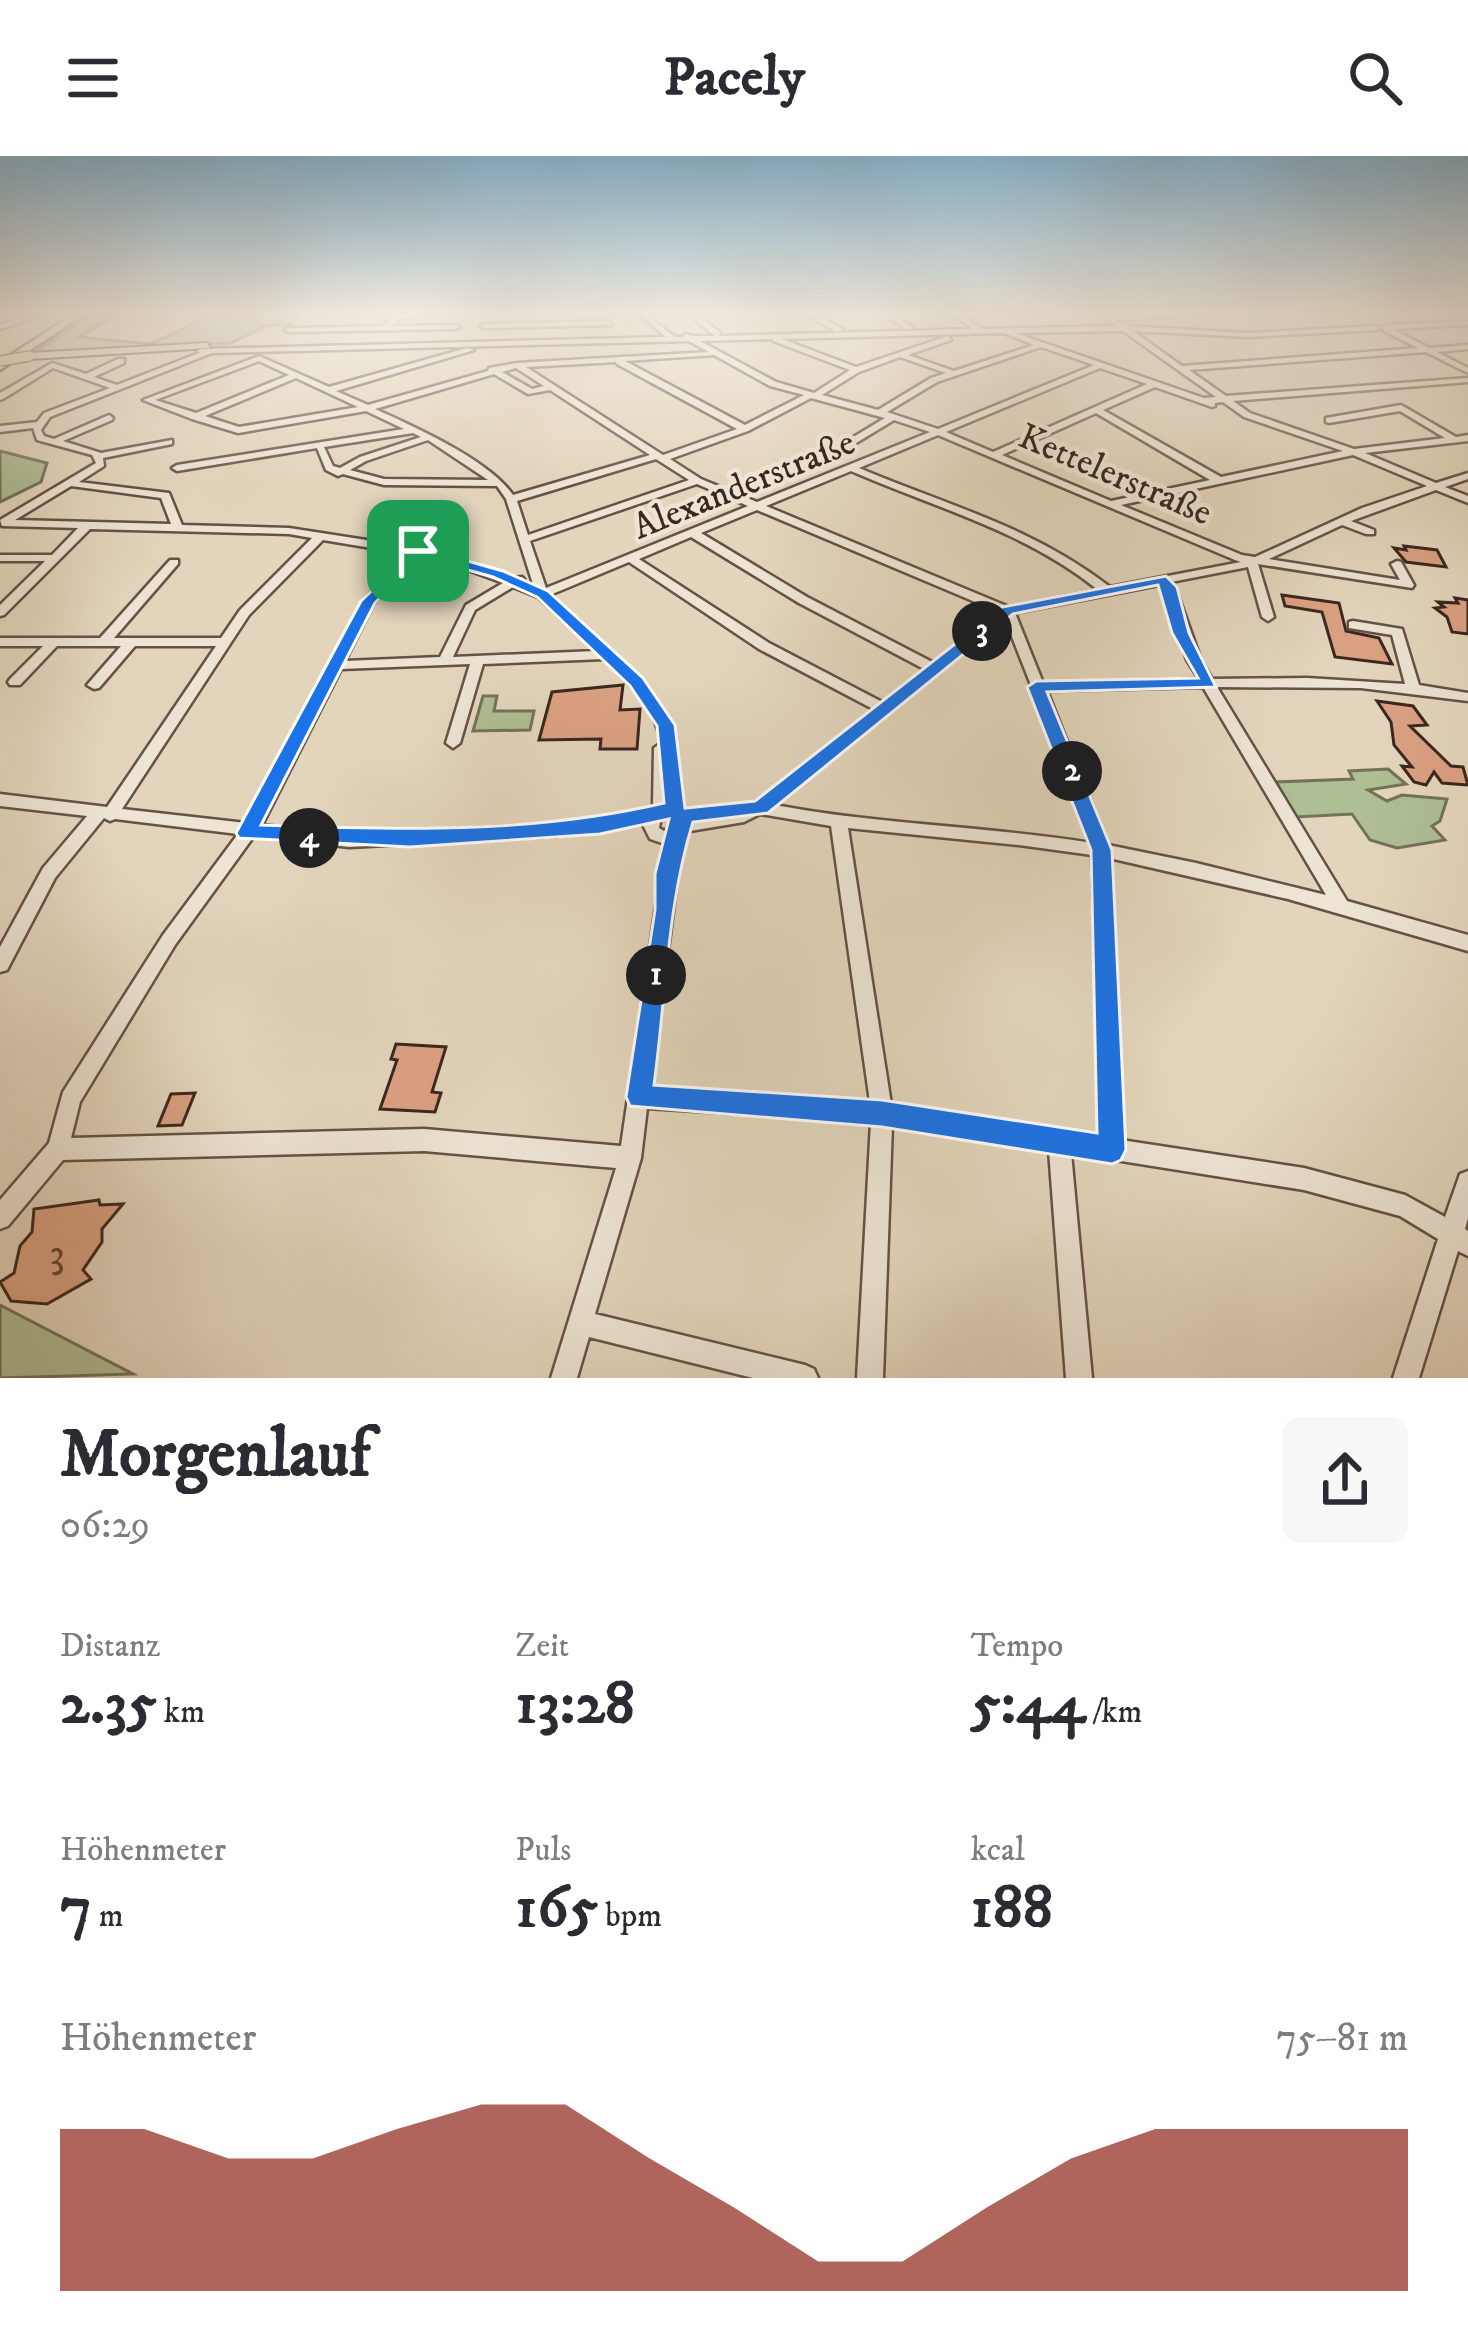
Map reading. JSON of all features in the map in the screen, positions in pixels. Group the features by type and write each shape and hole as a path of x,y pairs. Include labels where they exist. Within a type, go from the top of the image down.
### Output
{"street":[{"path":"0,397 39,371"},
{"path":"65,371 113,386"},
{"path":"89,376 100,371"},
{"path":"0,429 38,425 57,409 153,371"},
{"path":"225,371 147,400 238,430 368,408 489,371"},
{"path":"288,371 429,437 500,483 511,500 542,594"},
{"path":"329,390 389,371"},
{"path":"499,371 531,392 550,387"},
{"path":"526,371 697,481 1008,610 1101,850 1112,1150"},
{"path":"637,371 745,429"},
{"name":"Kettelerstraße","path":"746,371 773,384 939,432 1252,563 1408,585 1397,564"},
{"path":"511,500 745,429 854,371"},
{"path":"946,371 952,373"},
{"path":"880,413 958,371"},
{"name":"Alexanderstraße","path":"542,594 1087,371"},
{"path":"1109,371 1238,409 1468,500"},
{"path":"1187,371 1238,409"},
{"path":"195,417 297,375"},
{"path":"1202,401 1468,380"},
{"path":"994,455 1152,385"},
{"path":"1329,420 1401,409 1453,439"},
{"path":"1097,410 1218,480"},
{"path":"825,458 894,416"},
{"path":"54,442 109,418"},
{"path":"38,425 40,438 100,456 169,442"},
{"path":"177,468 321,449 413,430"},
{"path":"127,436 143,445"},
{"path":"338,473 363,459 429,437"},
{"path":"1111,503 1354,452 1468,438"},
{"path":"358,442 363,459"},
{"path":"321,449 323,462 338,473 403,484 500,483"},
{"path":"1,524 96,469 100,456"},
{"path":"852,468 1030,536 1072,561 1106,590"},
{"path":"0,800 246,833 369,841 722,821 760,808 1008,610 1252,563 1341,521 1468,476"},
{"path":"523,540 697,481"},
{"path":"73,484 165,495 177,525"},
{"path":"1341,521 1370,532"},
{"path":"1,524 177,525 322,536 418,551 542,594 607,655 655,710 662,748 666,910 630,1158 564,1378"},
{"path":"3,605 88,525"},
{"path":"693,533 802,600 935,669"},
{"path":"0,964 49,873 104,814 261,593 322,536"},
{"path":"0,1217 58,1149 70,1099 169,940 246,833 369,601 418,551"},
{"path":"0,558 54,557"},
{"path":"630,558 764,646 885,709"},
{"path":"103,643 174,562"},
{"name":"Kettelerstraße","path":"1252,563 1268,617"},
{"path":"444,662 465,613 508,579 532,573"},
{"path":"1161,580 1169,587 1180,633 1341,905"},
{"path":"1353,625 1398,632 1413,687"},
{"path":"15,682 54,642"},
{"path":"2,643 224,642"},
{"path":"94,685 130,643"},
{"path":"336,664 607,655"},
{"path":"452,743 477,662"},
{"path":"1036,687 1210,683 1413,687 1468,697"},
{"path":"760,808 839,825 1101,850 1341,905 1468,943"},
{"path":"839,825 882,1114 870,1378"},
{"path":"639,1097 882,1114 1304,1179 1405,1206 1458,1238"},
{"path":"58,1149 424,1140 630,1158"},
{"path":"1059,1141 1078,1378"},
{"path":"1406,1378 1458,1238 1468,1182"},
{"path":"580,1323 805,1378"}],"green space":[{"path":"0,451 47,463 41,482 0,502"},
{"path":"483,696 497,696 494,711 534,711 530,730 473,731"},
{"path":"1388,769 1406,784 1368,790 1387,801 1402,795 1447,799 1440,821 1432,826 1445,840 1397,848 1370,840 1352,814 1296,817 1276,782 1353,779 1349,771"},
{"path":"0,1305 133,1374 0,1378"}],"building":[{"path":"1404,546 1437,550 1446,567 1406,562 1394,548 1406,550"},
{"path":"1282,595 1339,603 1346,631 1379,638 1392,664 1335,657 1322,612 1285,606"},
{"path":"1455,598 1468,600 1468,634 1452,632 1447,617 1435,608 1444,607 1438,602 1458,603"},
{"path":"623,685 620,710 640,709 637,749 600,749 601,739 539,740 552,692"},
{"path":"1377,701 1413,706 1427,725 1410,726 1451,766 1463,767 1468,785 1442,783 1434,772 1426,785 1414,782 1402,766 1412,767 1394,745 1391,722"},
{"path":"396,1044 446,1047 432,1092 441,1093 435,1112 380,1109 397,1060 391,1059"},
{"path":"195,1093 182,1125 158,1126 171,1094"},
{"path":"99,1200 100,1205 123,1204 102,1229 102,1242 83,1270 91,1279 47,1304 11,1301 0,1282 14,1273 20,1246 32,1232 34,1209"}],"route":[{"path":"418,551 382,584 359,617 284,771 246,833 349,841 410,839 600,826 665,811 680,816 760,808 1008,610 1161,580 1169,587 1180,633 1210,683 1036,687 1100,842 1112,1150 882,1114 639,1097 666,910 666,874 682,821 680,816 676,813 666,725 636,682 542,594 498,574 418,551"}]}
